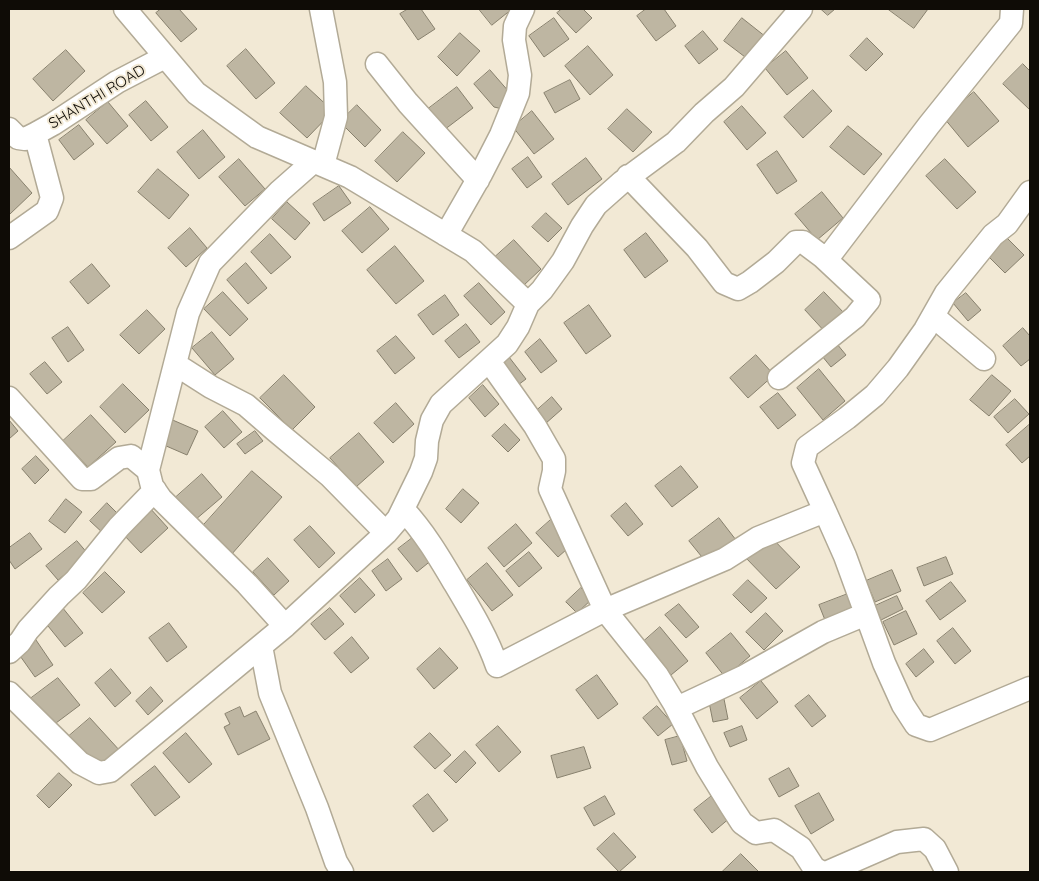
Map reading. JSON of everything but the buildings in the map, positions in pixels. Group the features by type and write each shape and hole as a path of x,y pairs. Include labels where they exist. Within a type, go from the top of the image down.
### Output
{"street":[{"path":"9,652 20,642 28,630 59,596 76,580 119,527 152,480 175,364 188,313 210,263 280,191 318,163 336,117 335,82 321,9"},
{"path":"446,235 478,180 501,135 518,93 520,74 514,33 515,26 523,9"},
{"path":"9,693 80,763 99,772 110,772 285,626 386,533 398,519 426,458 427,441 432,420 441,404 506,344 518,327 528,304 542,290 563,261 596,205 628,176 676,142 704,113 734,87 801,9"},
{"path":"823,257 830,255 1010,23 1012,9"},
{"path":"130,10 165,57 196,93 257,137 350,177 473,252 528,304"},
{"name":"SHANTHI ROAD","path":"9,238 47,211 52,198 36,134 117,82 165,57"},
{"path":"377,64 408,102 478,180"},
{"path":"9,129 18,138 25,139 36,134"},
{"path":"628,176 697,248 724,283 738,289 776,262 796,242 803,242 823,257 869,300 855,317 779,378"},
{"path":"1030,192 1007,224 993,235 946,293 925,330 898,368 874,395 847,418 807,447 803,463 845,556 888,672 903,705 916,725 930,730 1030,688"},
{"path":"933,316 984,359"},
{"path":"489,361 535,426 554,459 554,471 550,489 605,610 657,676 677,708 707,767 742,823 756,833 774,830 801,848 814,868 821,872"},
{"path":"175,364 211,387 246,405 330,476 386,533"},
{"path":"9,398 82,480 91,479 119,458 131,456 152,480 172,510 247,584 285,626"},
{"path":"403,509 421,528 463,598 491,649 497,666 605,610 725,558 758,538 825,511"},
{"path":"677,708 742,677 823,632 866,614"},
{"path":"261,646 270,693 317,808 336,862 342,872"},
{"path":"828,872 897,842 924,840 935,849 947,872"}]}
